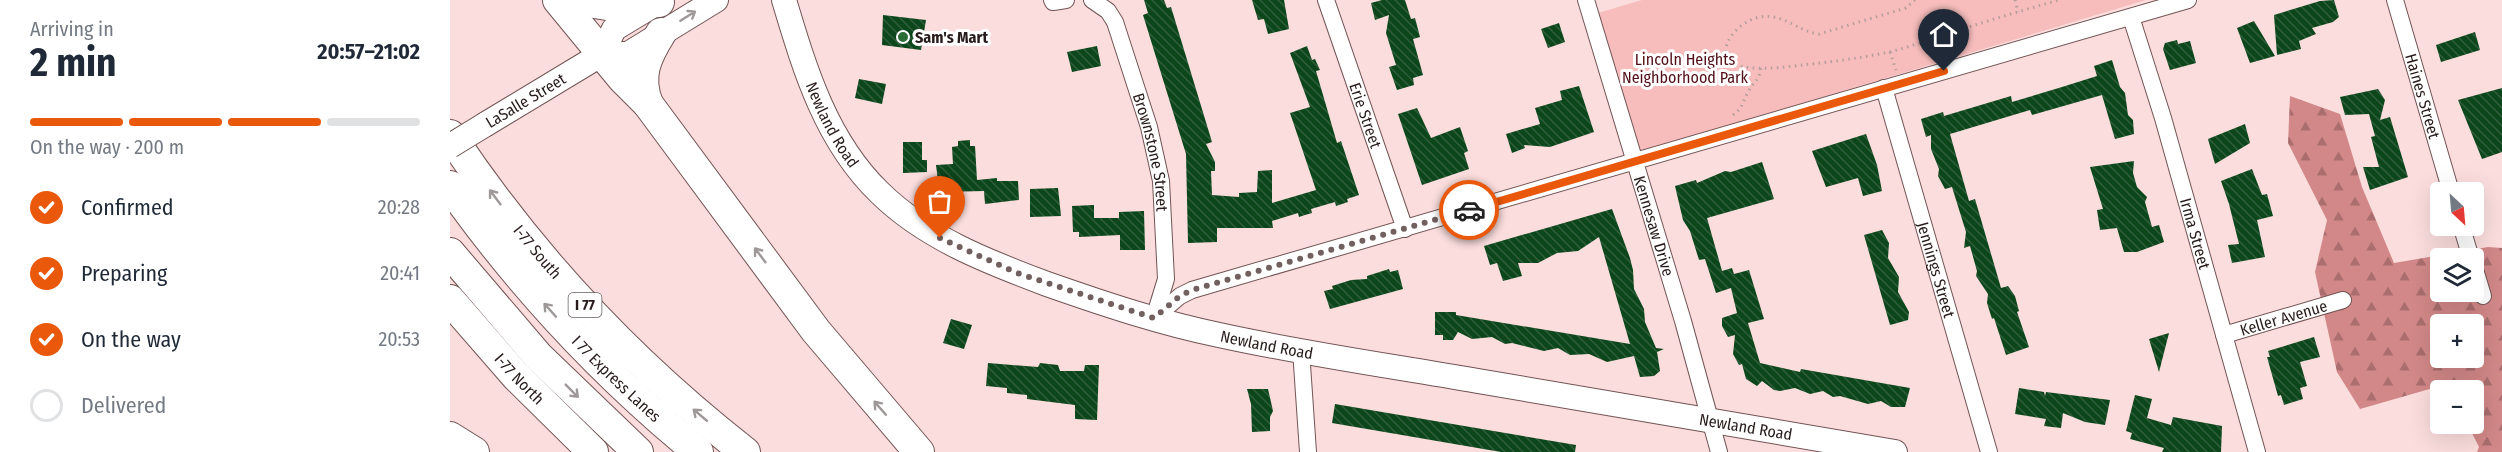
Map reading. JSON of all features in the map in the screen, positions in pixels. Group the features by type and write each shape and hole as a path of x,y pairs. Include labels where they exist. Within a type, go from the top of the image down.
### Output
{"highway":[{"path":"558,0 602,54 648,104 816,331 919,452"},
{"path":"576,0 607,5 661,1"},
{"path":"648,104 642,73 650,51 662,33"},
{"name":"I-77 South","path":"450,135 512,219 588,309 669,389 745,452"},
{"name":"I 77 Express Lanes","path":"450,186 509,262 566,329 626,389 698,452"},
{"path":"450,253 538,356 638,452"},
{"name":"I-77 North","path":"450,300 516,376 594,452"},
{"path":"450,437 474,452"}],"street":[{"name":"LaSalle Street","path":"450,147 602,54 628,54 716,0"},
{"path":"772,0 787,10"},
{"path":"1052,0 1053,2 1066,0"},
{"name":"Brownstone Street","path":"1092,0 1108,10 1115,22 1149,127 1161,181 1166,279 1154,318"},
{"name":"Erie Street","path":"1326,0 1405,229"},
{"name":"Kennesaw Drive","path":"1586,0 1683,321 1719,452"},
{"path":"1154,318 1180,296 1192,290 2188,0"},
{"name":"Haines Street","path":"2395,0 2448,182"},
{"path":"602,54 614,29 661,1"},
{"name":"Newland Road","path":"787,10 811,83 835,135 864,177 899,210 940,238 983,259 1065,290 1220,336 1895,452"},
{"name":"Irma Street","path":"2131,17 2163,118 2257,452"},
{"name":"Jennings Street","path":"1884,88 1989,452"},
{"name":"Keller Avenue","path":"2223,335 2343,300"},
{"path":"1301,350 1308,452"}],"path":[{"path":"1915,0 1906,8 1820,34 1808,33 1793,22 1774,17 1759,17 1741,25 1728,41 1726,46 1728,56 1733,63 1744,67 1835,62 1890,52 2059,0"},
{"path":"2014,0 2018,12"},
{"path":"1733,115 1742,109 1747,93 1759,79 1761,67"}],"green space":[{"name":"Lincoln Heights Neighborhood Park","path":"1642,0 2146,0 1640,152 1598,13"},
{"path":"2290,96 2340,114 2362,187 2394,263 2430,257 2430,302 2484,302 2484,248 2482,248 2488,247 2502,248 2502,452 2477,452 2479,447 2472,434 2484,434 2484,380 2430,380 2430,389 2360,409 2337,372 2315,272 2327,220 2288,143"}],"building":[{"path":"1144,0 1164,0 1167,8 1171,7 1212,142 1206,144 1215,162 1215,171 1211,171 1212,195 1239,197 1239,193 1257,192 1258,171 1272,170 1272,203 1316,190 1290,113 1310,107 1290,53 1307,46 1312,60 1315,59 1320,70 1316,71 1337,143 1341,141 1359,195 1336,206 1335,202 1311,209 1312,213 1299,217 1298,213 1272,221 1273,228 1217,228 1217,242 1188,243 1186,154 1143,15 1148,13"},
{"path":"1252,0 1284,0 1289,29 1268,34 1264,19 1258,20"},
{"path":"1382,0 1405,0 1411,19 1415,18 1420,37 1413,39 1423,75 1413,78 1414,85 1397,90 1389,67 1396,65 1386,33 1389,15 1375,20 1371,3"},
{"path":"2334,0 2339,17 2333,22 2312,28 2316,34 2299,41 2301,49 2277,55 2274,15 2320,1"},
{"name":"Sam's Mart","path":"883,15 926,20 921,50 882,45"},
{"path":"2254,21 2275,56 2250,63 2237,28"},
{"path":"1559,23 1565,42 1548,48 1541,29"},
{"path":"2475,32 2480,50 2441,62 2436,45"},
{"path":"2177,40 2178,44 2190,41 2196,63 2170,70 2163,49 2165,43"},
{"path":"1097,46 1101,66 1072,72 1067,52"},
{"path":"2112,60 2120,87 2125,93 2128,115 2133,120 2134,134 2115,139 2102,95 2032,115 2030,110 1950,134 1969,201 1975,199 2001,288 2008,286 2015,296 2019,311 2017,312 2029,347 2006,355 1987,303 1988,294 1976,276 1977,271 1970,246 1964,248 1966,232 1952,187 1945,189 1938,176 1939,169 1931,149 1931,135 1926,137 1921,119 1943,112 1944,116 2011,96 2012,102 2062,87 2097,76 2094,66"},
{"path":"859,79 886,84 882,104 855,98"},
{"path":"1579,86 1594,132 1550,147 1524,145 1525,148 1512,153 1506,134 1540,124 1535,108 1562,100 1560,91"},
{"path":"2502,88 2502,152 2482,159 2458,100"},
{"path":"2378,89 2385,100 2380,120 2390,117 2408,177 2370,190 2363,167 2379,167 2371,137 2375,136 2369,114 2345,115 2340,97"},
{"path":"1417,108 1431,138 1460,127 1468,151 1464,153 1469,169 1422,185 1398,114"},
{"path":"2245,124 2250,143 2215,164 2208,139"},
{"path":"1866,134 1877,165 1882,191 1863,196 1858,178 1826,187 1812,151"},
{"path":"970,140 970,146 975,146 977,180 997,178 997,181 1018,181 1019,200 985,204 984,191 942,192 942,189 939,189 936,165 953,164 952,147 958,146 958,141"},
{"path":"903,142 922,142 922,160 927,160 927,172 903,173"},
{"path":"2134,161 2133,173 2137,187 2147,197 2145,202 2152,227 2159,225 2164,242 2137,252 2124,252 2117,228 2100,230 2097,210 2103,209 2090,167"},
{"path":"1762,162 1774,199 1707,218 1722,271 1732,268 1734,274 1749,270 1764,319 1748,323 1760,363 1800,372 1801,369 1910,388 1905,407 1891,407 1881,401 1868,404 1840,396 1833,397 1823,391 1810,394 1795,388 1774,390 1762,381 1757,386 1746,379 1742,364 1739,365 1733,354 1735,335 1728,337 1722,326 1722,318 1737,313 1731,288 1716,293 1705,259 1699,260 1690,231 1683,220 1675,186 1696,180 1697,183 1725,171 1731,172"},
{"path":"2252,169 2262,195 2267,194 2273,216 2257,220 2265,257 2232,263 2228,245 2239,244 2221,181"},
{"path":"1058,188 1061,216 1030,217 1030,189"},
{"path":"1094,205 1094,218 1119,218 1119,212 1144,211 1145,250 1120,250 1120,235 1079,237 1079,232 1073,232 1072,206"},
{"path":"1612,209 1630,258 1634,289 1644,309 1645,322 1656,348 1664,349 1657,352 1660,371 1654,376 1640,377 1634,356 1607,362 1589,354 1570,355 1558,348 1544,351 1512,343 1505,344 1492,337 1472,339 1458,332 1453,340 1443,340 1443,335 1435,335 1435,312 1456,312 1456,315 1630,344 1599,237 1578,251 1557,253 1538,263 1518,263 1522,276 1503,281 1497,263 1490,265 1484,246"},
{"path":"1882,230 1889,243 1888,258 1899,277 1898,292 1909,312 1908,320 1890,325 1864,235"},
{"path":"1389,269 1390,272 1398,270 1403,289 1330,309 1324,291 1351,280 1367,279 1367,276"},
{"path":"951,319 972,325 964,349 943,343"},
{"path":"2169,333 2159,372 2149,339"},
{"path":"2314,337 2320,357 2300,362 2307,386 2300,388 2303,399 2284,405 2281,395 2278,396 2267,357 2270,357 2268,351"},
{"path":"988,363 1038,367 1040,363 1058,365 1060,371 1084,371 1085,365 1099,365 1097,420 1075,419 1075,405 1027,399 1027,395 1007,393 1007,388 986,386"},
{"path":"2019,388 2044,392 2045,396 2046,392 2110,400 2105,425 2085,422 2063,413 2061,428 2044,426 2046,419 2015,414"},
{"path":"1247,389 1268,389 1273,411 1270,417 1270,431 1252,432 1251,404"},
{"path":"2135,395 2152,399 2147,418 2171,425 2173,417 2222,426 2221,452 2162,452 2164,448 2130,439 2132,433 2126,431"},
{"path":"1335,404 1576,445 1575,452 1501,452 1332,423"}],"way so far":[{"path":"940,238 1017,273 1154,318 1180,296 1192,290 1469,210"}],"place":[{"name":"Sam's Mart","path":"903,37"}],"route":[{"path":"1469,210 1944,71"}]}
